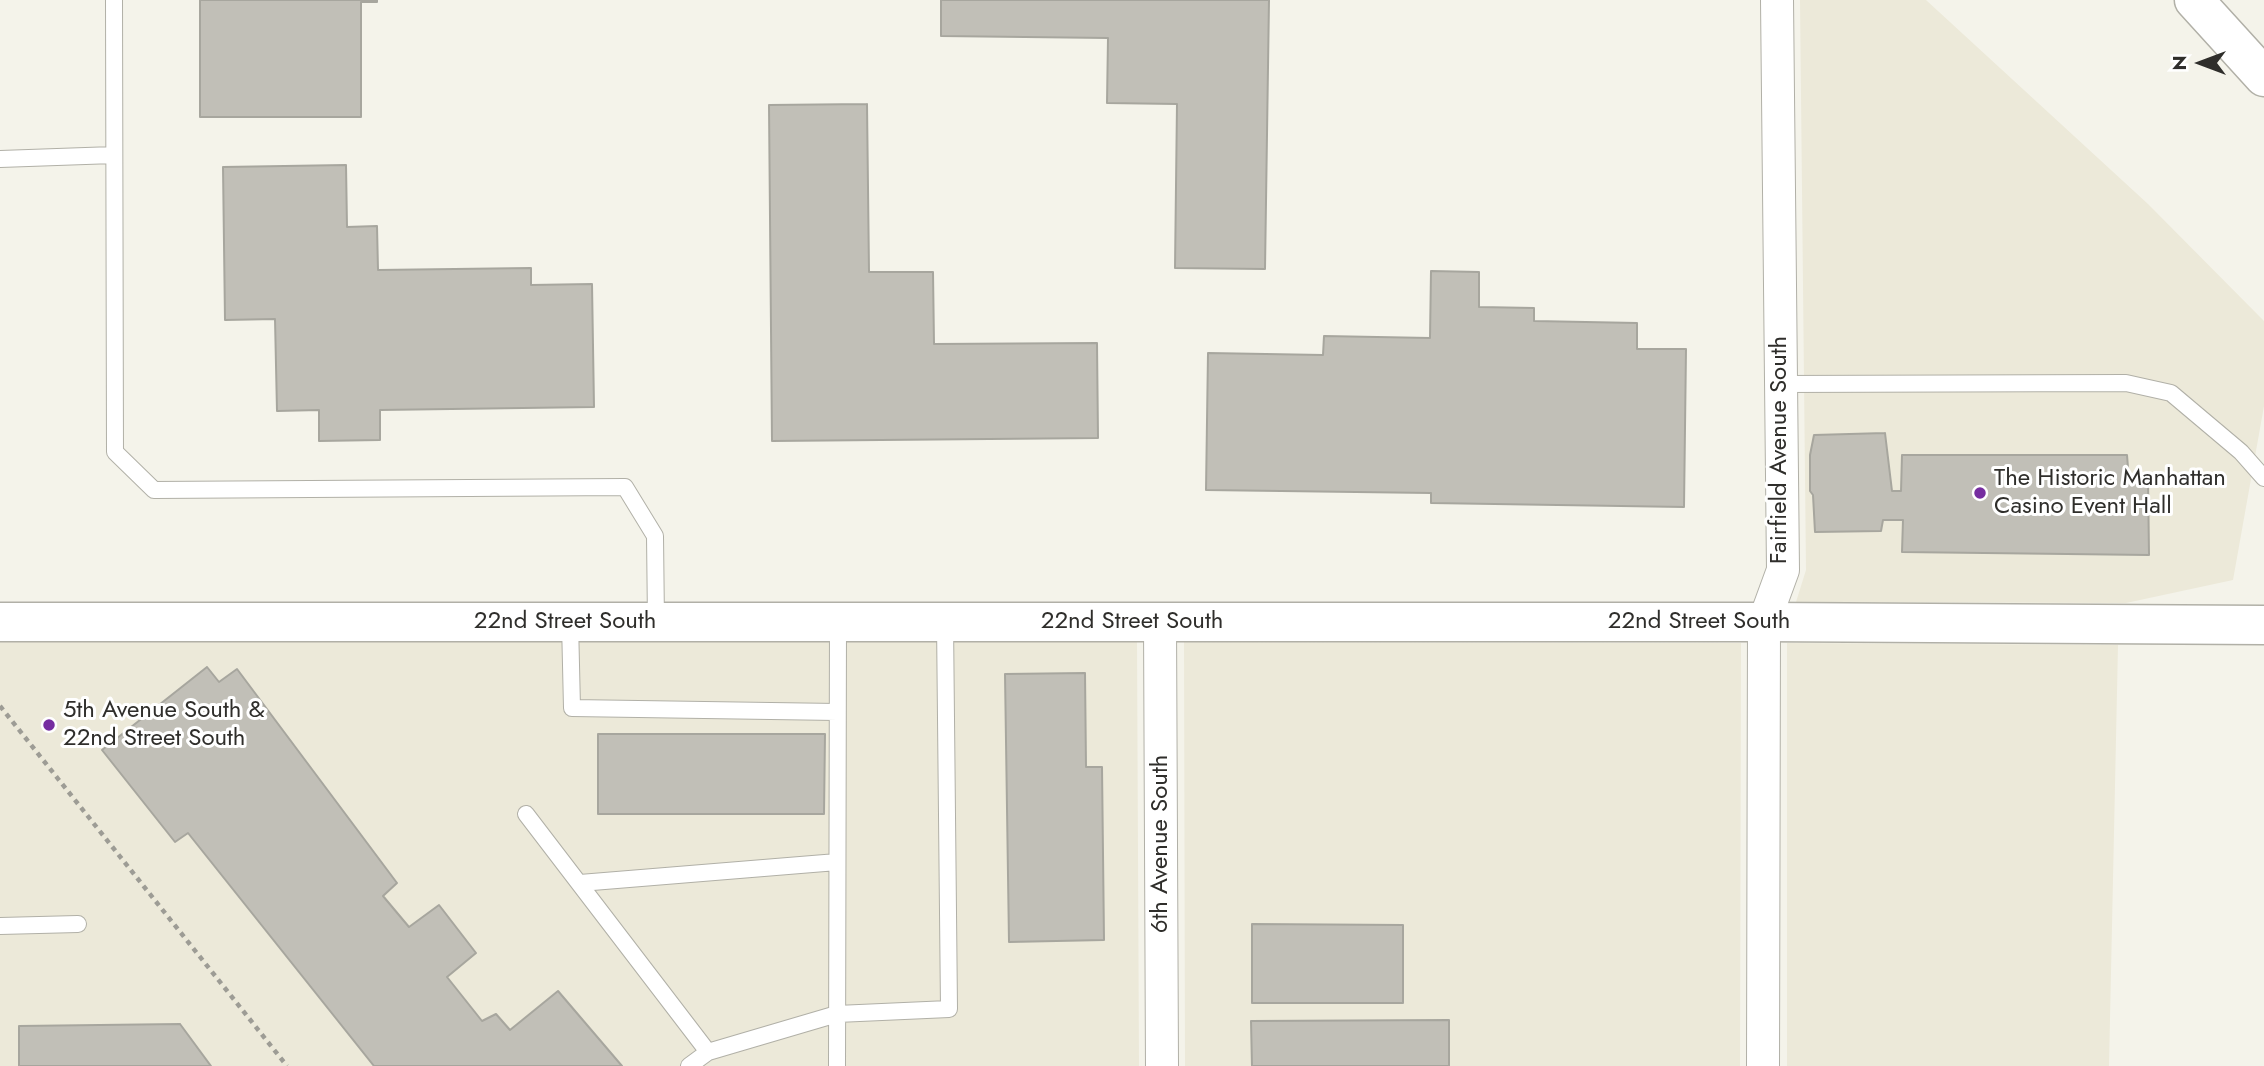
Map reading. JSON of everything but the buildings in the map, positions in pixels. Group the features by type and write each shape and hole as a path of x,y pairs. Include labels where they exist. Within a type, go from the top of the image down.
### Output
{"main road":[{"path":"2194,0 2264,77"},
{"name":"22nd Street South","path":"0,622 1764,622 2264,625"}],"street":[{"name":"Fairfield Avenue South","path":"1763,1066 1764,622 1783,570 1777,0"},
{"name":"6th Avenue South","path":"1160,622 1162,1066"}],"lane":[{"path":"114,0 115,452 154,490 625,487 655,536 656,622"},
{"path":"0,159 114,155"},
{"path":"1781,384 2126,383 2171,393 2241,452 2264,478"},
{"path":"570,622 572,708 837,712"},
{"path":"837,1066 838,622"},
{"path":"689,1066 708,1052 837,1014 949,1009 945,622"},
{"path":"526,814 708,1052"},
{"path":"580,884 837,862"},
{"path":"0,926 78,924"}],"path":[{"path":"0,706 287,1066"}],"shaded area":[{"path":"1800,0 1926,0 2148,204 2264,321 2264,406 2233,580 2126,603 1796,602 1806,570"},
{"path":"0,642 1137,642 1139,1066 0,1066"},
{"path":"1184,642 1741,643 1740,1066 1185,1066"},
{"path":"1787,643 2118,645 2109,1066 1787,1066"}],"place":[{"name":"The Historic Manhattan Casino Event Hall","path":"1980,493"},
{"name":"5th Avenue South & 22nd Street South","path":"49,725"}]}
